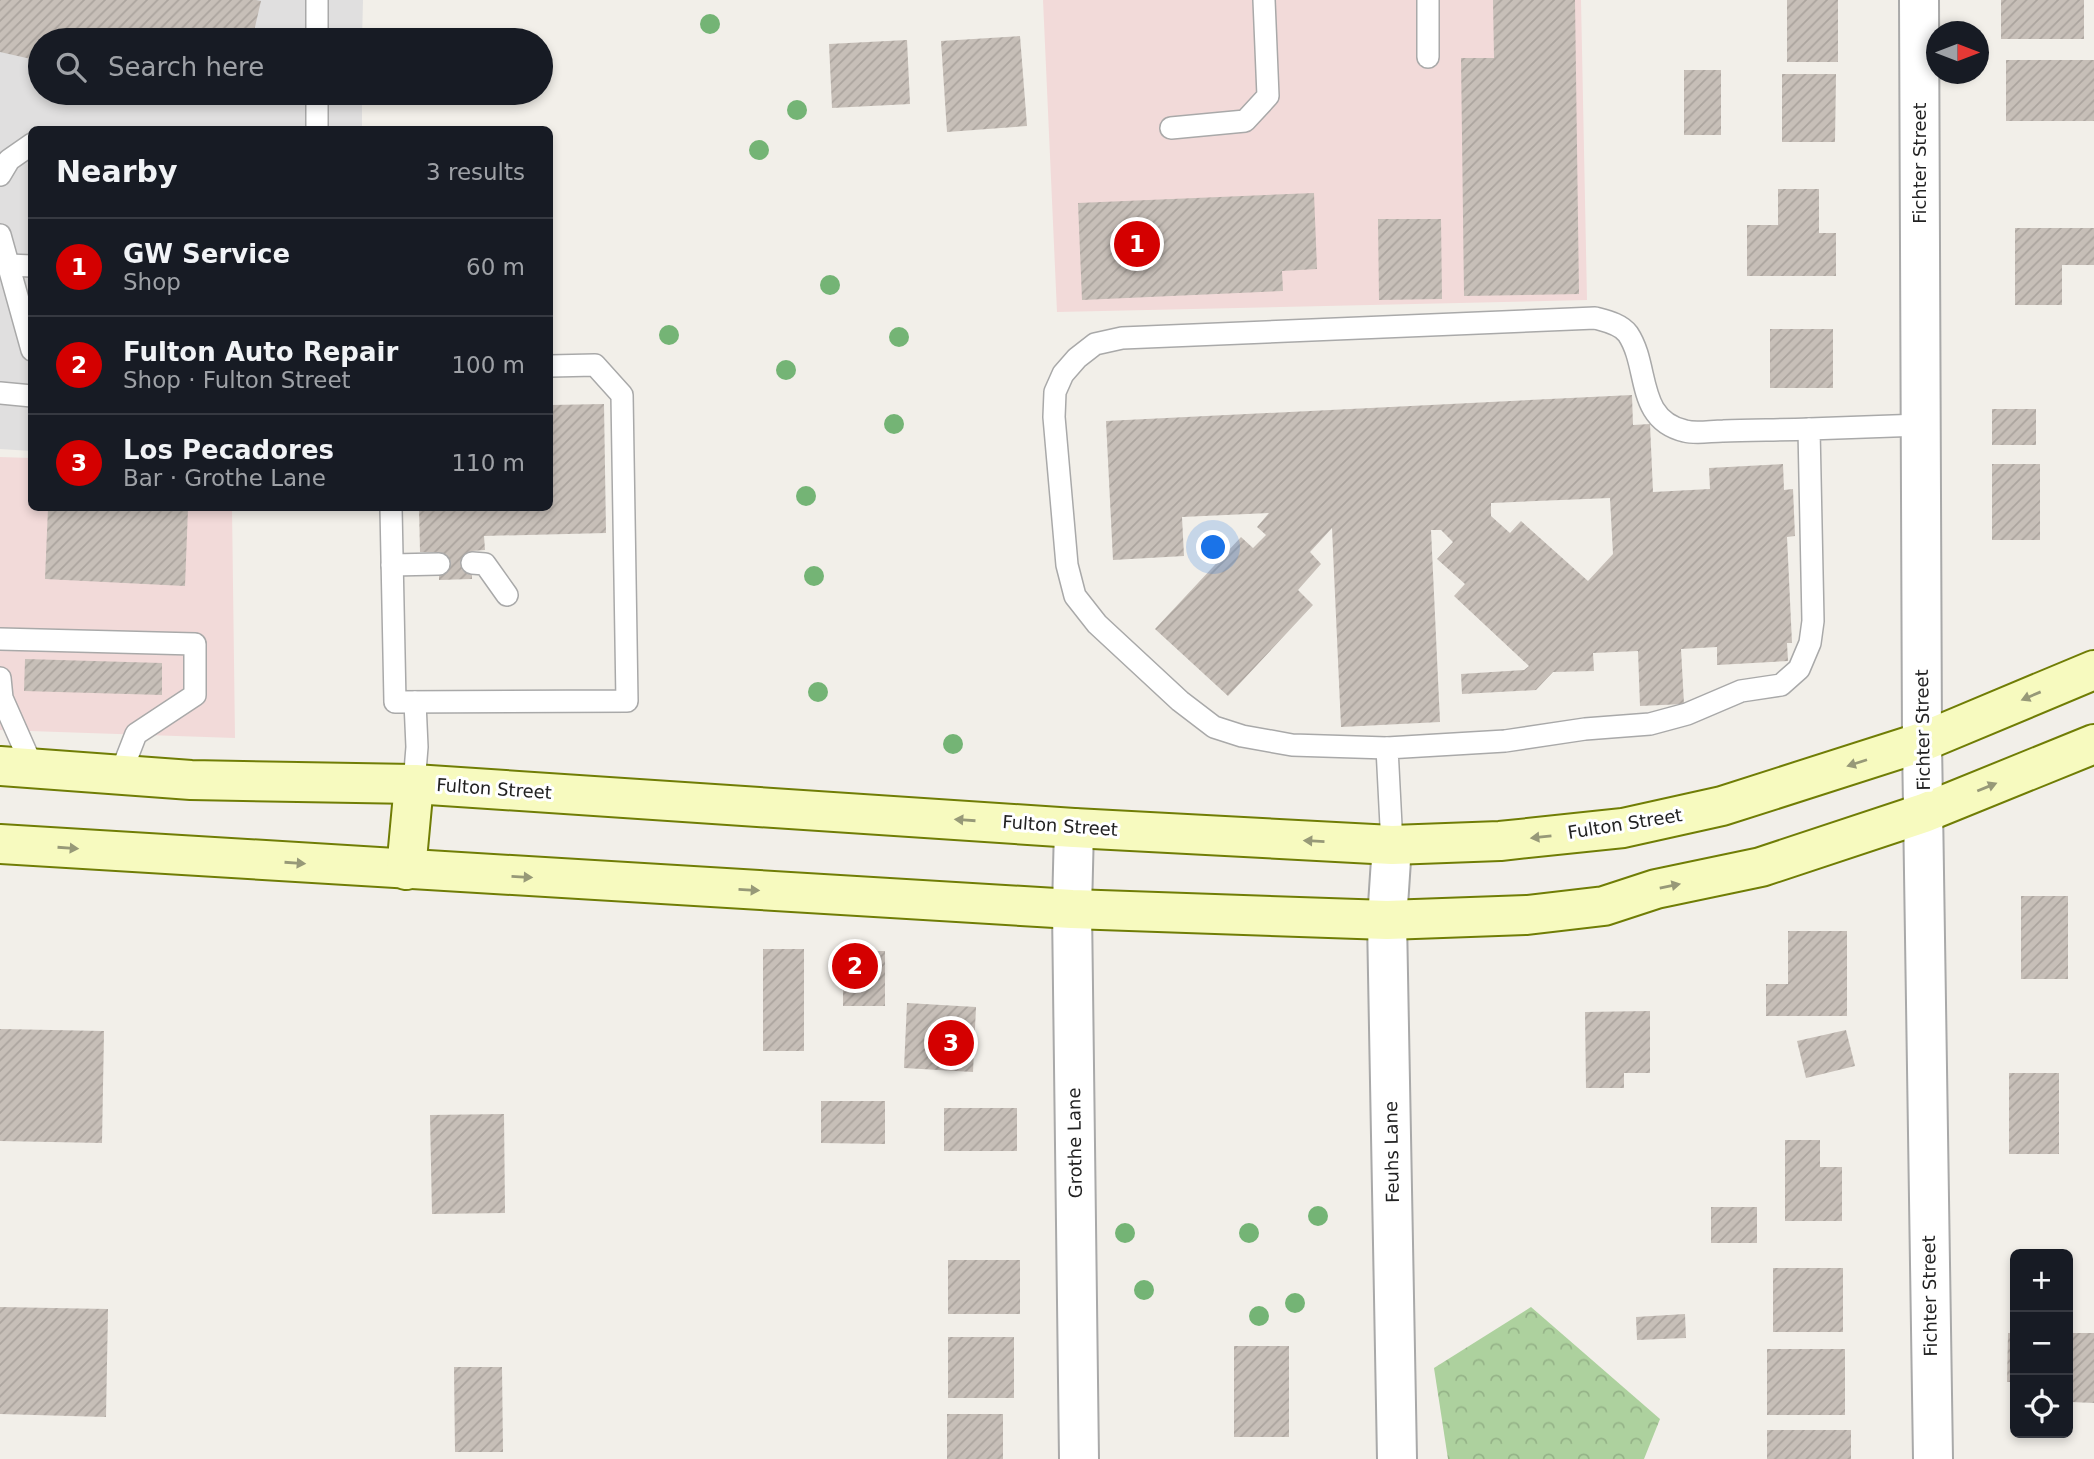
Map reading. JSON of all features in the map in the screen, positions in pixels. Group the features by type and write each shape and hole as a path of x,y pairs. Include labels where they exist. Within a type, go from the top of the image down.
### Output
{"main road":[{"name":"Fulton Street","path":"17,767 191,780 414,784 1074,828 1392,845 1500,841 1623,828 1722,806 1922,742 2094,670"},
{"path":"0,844 1072,909 1387,920 1527,915 1604,906 1656,890 1761,867 1924,813 2094,744"},
{"path":"406,870 414,784"}],"street":[{"name":"Fichter Street","path":"1919,0 1922,742 1933,1459"},
{"name":"Grothe Lane","path":"1074,828 1072,909 1079,1459"},
{"name":"Feuhs Lane","path":"1392,845 1387,920 1397,1459"}],"lane":[{"path":"317,0 317,28"},
{"path":"1171,128 1245,121 1268,96 1264,0"},
{"path":"1428,0 1428,57"},
{"path":"317,105 317,126"},
{"path":"0,175 9,160 28,147"},
{"path":"0,235 28,336"},
{"path":"8,265 28,266"},
{"path":"1809,429 1813,621 1810,643 1799,669 1781,685 1741,691 1687,714 1650,724 1585,729 1506,741 1387,748 1292,745 1242,736 1214,727 1180,701 1097,624 1075,596 1067,565 1054,417 1055,392 1063,373 1095,344 1122,338 1595,318 1613,323 1627,333 1653,408 1665,423 1686,432 1921,425"},
{"path":"391,511 395,702 627,701 622,395 595,365 553,366"},
{"path":"0,393 28,396"},
{"path":"472,563 485,564 507,595"},
{"path":"392,565 439,564"},
{"path":"0,639 195,644 195,695 135,734 120,775"},
{"path":"0,678 17,767"},
{"path":"414,784 417,747 415,702"},
{"path":"1387,748 1392,845"}],"shaded area":[{"path":"0,0 363,0 362,28 28,28 28,105 362,105 362,126 28,126 28,451 0,449"},
{"path":"1043,0 1581,0 1587,300 1057,312"},
{"path":"0,457 28,458 28,511 232,511 235,738 0,730"}],"green space":[{"path":"1531,1307 1660,1419 1644,1459 1448,1459 1434,1368"}],"building":[{"path":"0,0 261,1 255,28 28,28 28,58 0,52"},
{"path":"1493,0 1575,0 1579,294 1464,296 1461,58 1494,58"},
{"path":"1787,0 1838,0 1838,62 1787,62"},
{"path":"2001,0 2084,0 2084,39 2001,39"},
{"path":"1020,36 1027,126 947,132 941,41"},
{"path":"907,40 910,104 832,108 829,44"},
{"path":"2006,60 2094,60 2094,121 2006,121"},
{"path":"1684,70 1721,70 1721,135 1684,135"},
{"path":"1782,74 1836,74 1835,142 1782,142"},
{"path":"1778,189 1819,189 1819,233 1836,233 1836,276 1747,276 1747,225 1778,225"},
{"path":"1314,193 1317,269 1282,271 1283,291 1082,300 1078,203"},
{"path":"1378,219 1441,219 1442,299 1379,300"},
{"path":"2015,228 2094,228 2094,265 2062,265 2062,305 2015,305"},
{"path":"1770,329 1833,329 1833,388 1770,388"},
{"path":"1632,395 1633,425 1650,424 1653,492 1710,489 1709,468 1783,464 1784,490 1793,489 1795,536 1787,537 1792,643 1787,643 1788,661 1717,665 1717,647 1681,649 1684,704 1640,706 1638,651 1593,653 1594,671 1553,672 1536,690 1462,694 1461,674 1524,670 1529,666 1454,596 1465,584 1437,559 1453,542 1441,530 1431,530 1440,722 1341,727 1332,528 1310,552 1321,564 1298,590 1313,605 1228,696 1155,629 1241,537 1253,548 1266,535 1257,527 1269,513 1182,517 1184,556 1113,560 1106,421","holes":["1610,498 1613,554 1588,581 1521,521 1510,533 1491,516 1491,503"]},
{"path":"604,404 606,533 484,536 485,550 472,551 472,579 439,580 439,552 420,552 419,511 553,511 553,405"},
{"path":"1992,409 2036,409 2036,445 1992,445"},
{"path":"1992,464 2040,464 2040,540 1992,540"},
{"path":"48,511 188,511 185,586 45,579"},
{"path":"25,659 162,663 162,695 24,691"},
{"path":"2021,896 2068,896 2068,979 2021,979"},
{"path":"1788,931 1847,931 1847,1016 1766,1016 1766,984 1788,984"},
{"path":"763,949 804,949 804,1051 763,1051"},
{"path":"843,951 885,951 885,1006 843,1006"},
{"path":"907,1003 976,1007 973,1072 904,1068"},
{"path":"1650,1011 1650,1073 1624,1073 1624,1088 1586,1088 1585,1012"},
{"path":"0,1029 104,1031 102,1143 0,1141"},
{"path":"1846,1030 1855,1066 1806,1078 1797,1041"},
{"path":"2009,1073 2059,1073 2059,1154 2009,1154"},
{"path":"821,1101 885,1101 885,1144 821,1143"},
{"path":"944,1108 1017,1108 1017,1151 944,1151"},
{"path":"504,1114 505,1213 432,1214 430,1115"},
{"path":"1785,1140 1820,1140 1820,1167 1842,1167 1842,1221 1785,1221"},
{"path":"1711,1207 1757,1207 1757,1243 1711,1243"},
{"path":"948,1260 1020,1260 1020,1314 948,1314"},
{"path":"1773,1268 1843,1268 1843,1332 1773,1332"},
{"path":"0,1307 108,1309 106,1417 0,1414"},
{"path":"1685,1314 1686,1338 1637,1340 1636,1317"},
{"path":"2008,1333 2010,1333 2010,1382 2007,1382"},
{"path":"2073,1333 2094,1333 2094,1403 2073,1402"},
{"path":"948,1337 1014,1337 1014,1398 948,1398"},
{"path":"1234,1346 1289,1346 1289,1437 1234,1437"},
{"path":"1767,1349 1845,1349 1845,1415 1767,1415"},
{"path":"454,1367 502,1367 503,1452 455,1452"},
{"path":"947,1414 1003,1414 1003,1459 947,1459"},
{"path":"1767,1430 1851,1430 1851,1459 1767,1459"}],"place":[{"name":"GW Service","path":"1137,244"},
{"name":"Fulton Auto Repair","path":"855,966"},
{"name":"Los Pecadores","path":"951,1043"}]}
